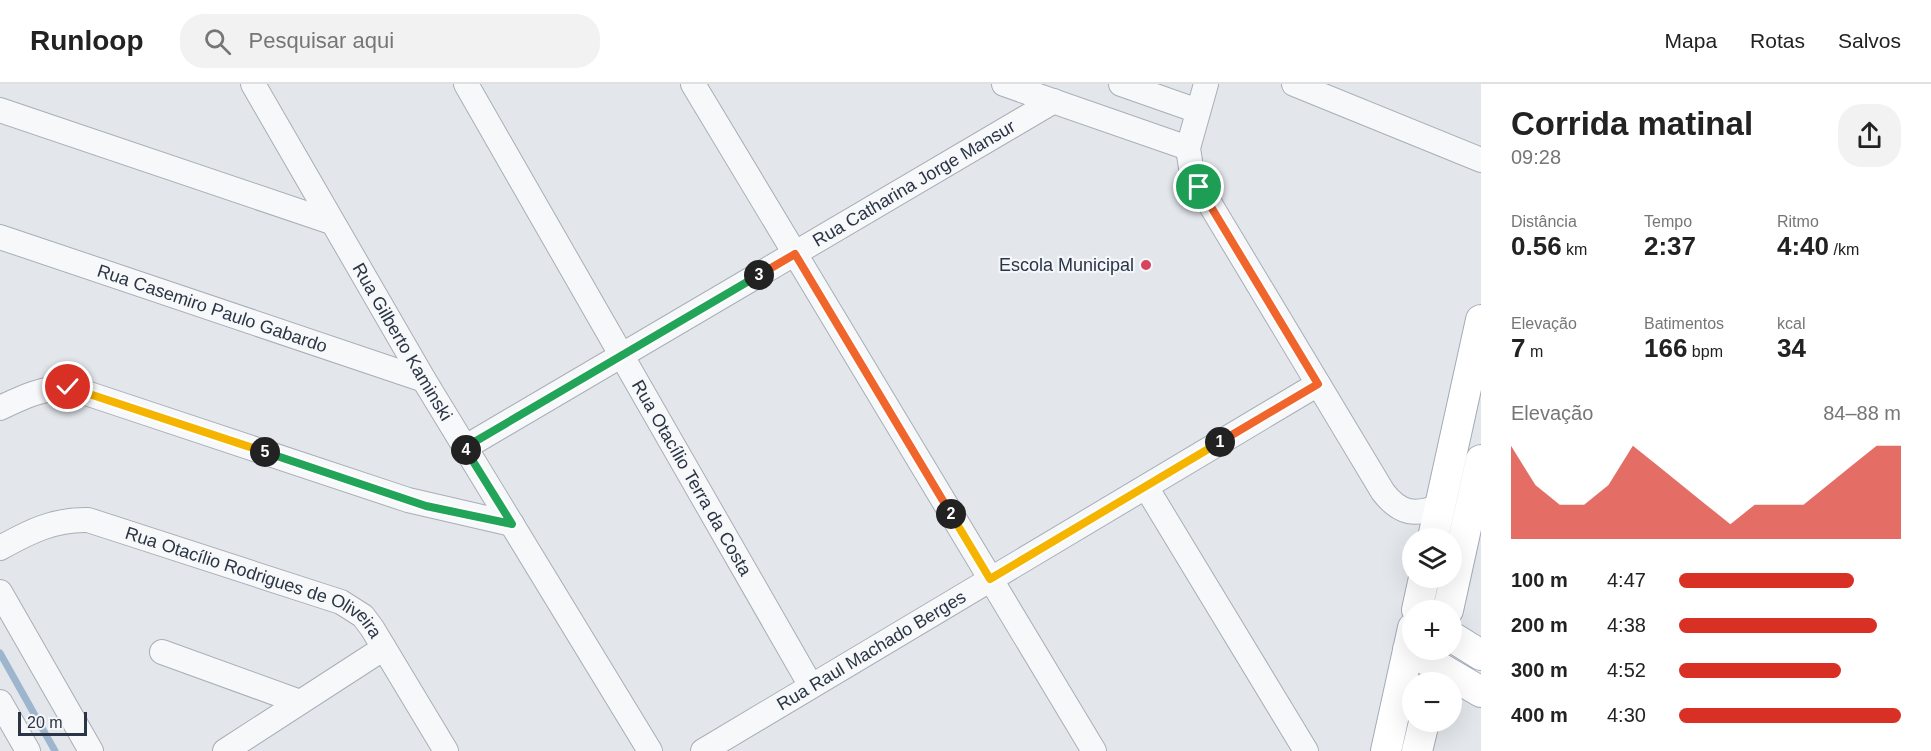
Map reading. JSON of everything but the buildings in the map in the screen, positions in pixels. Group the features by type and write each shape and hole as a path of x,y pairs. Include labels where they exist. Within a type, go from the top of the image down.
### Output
{"main road":[{"path":"1435,528 1481,320"},
{"path":"1451,600 1475,520 1481,460"},
{"path":"1462,643 1481,655"},
{"path":"1386,751 1406,660"},
{"path":"1436,666 1481,692"},
{"path":"1417,751 1422,732"}],"street":[{"name":"Rua Gilberto Kaminski","path":"254,84 331,222 464,448 650,751"},
{"name":"Rua Otacílio Terra da Costa","path":"466,84 811,686"},
{"path":"693,84 1094,751"},
{"path":"1004,84 1188,148"},
{"path":"1121,84 1198,111"},
{"path":"1206,84 1188,148 1188,162 1199,187 1391,502 1400,510 1412,514 1440,506"},
{"path":"1294,84 1481,160"},
{"name":"Rua Catharina Jorge Mansur","path":"464,448 1054,102"},
{"path":"0,110 331,222"},
{"name":"Rua Casemiro Paulo Gabardo","path":"0,237 424,380"},
{"name":"Rua Raul Machado Berges","path":"703,751 1318,384"},
{"path":"0,408 30,393 48,388 68,387 408,500 512,524"},
{"path":"1146,487 1305,751"},
{"name":"Rua Otacílio Rodrigues de Oliveira","path":"0,548 49,524 68,520 108,525 340,602 363,616 384,648 439,749"},
{"path":"0,592 91,751"},
{"path":"225,751 384,648"},
{"path":"162,652 300,702"},
{"path":"0,702 28,751"}],"waterway":[{"path":"0,653 55,751"}],"place":[{"name":"Escola Municipal","path":"1146,265"}],"route":[{"path":"68,387 89,392 426,506 512,524 464,448 795,254 990,579 1318,384 1199,187"}]}
